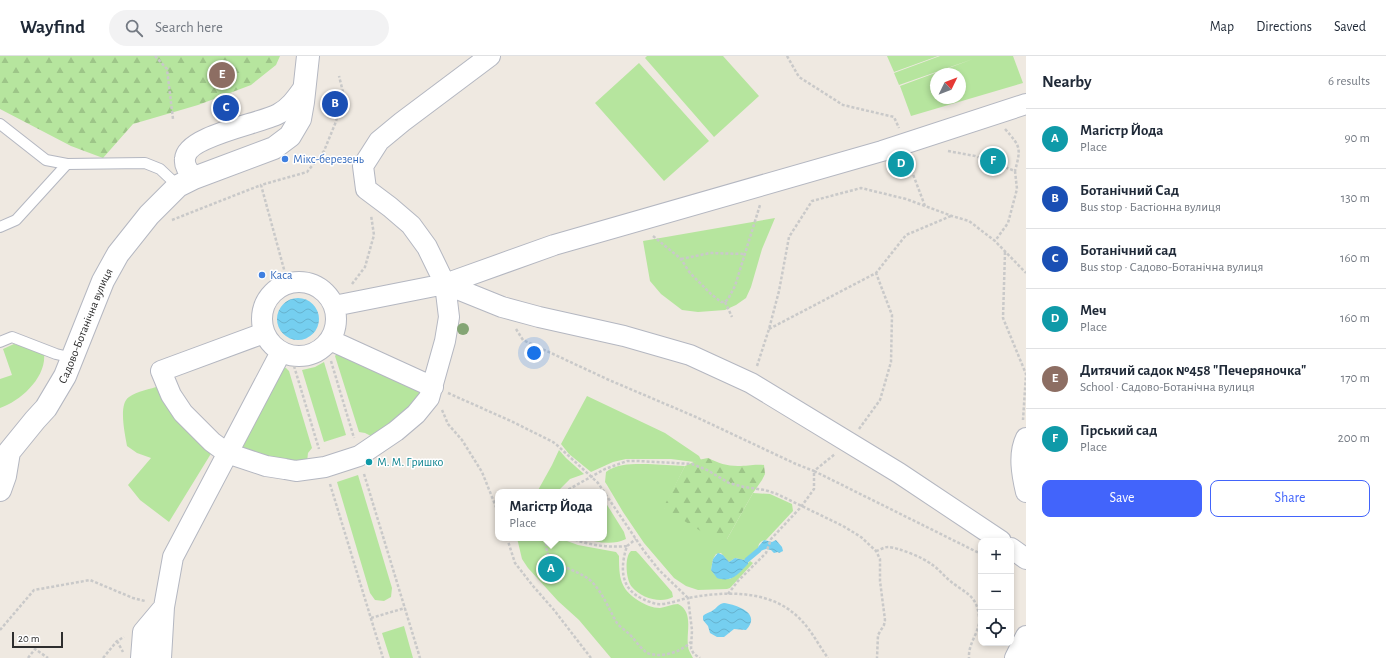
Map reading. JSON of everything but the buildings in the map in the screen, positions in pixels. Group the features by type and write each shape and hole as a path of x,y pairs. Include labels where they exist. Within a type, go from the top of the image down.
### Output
{"street":[{"name":"Садово-Ботанічна вулиця","path":"0,490 6,476 5,450 46,408 65,376 103,281 118,254 149,214 186,182 274,148 290,136 300,119 308,56"},
{"path":"264,333 161,371 171,395 183,413 212,442 227,453 266,466 296,471 325,467 359,456 396,431 416,414 429,398 446,341 450,316 445,284 427,247 410,225 390,207 366,189 363,166 379,141 490,56"},
{"path":"186,182 186,167 184,158 191,147 203,139 278,114 304,94"},
{"path":"334,306 445,284 554,245 766,185 1026,104"},
{"path":"306,282 314,285 329,298 334,306 336,324 334,331 328,343 317,352 301,357 286,354 274,347 268,341 264,333 261,321 263,309 268,298 277,289 288,284 306,282"},
{"path":"445,284 502,307 624,336 690,355 751,383 851,442 996,538"},
{"path":"328,343 433,387"},
{"path":"161,658 164,607 173,557 227,453 286,354"},
{"path":"1024,442 1022,478 1026,492"},
{"path":"1014,550 1026,558"},
{"path":"133,657 143,632 164,607"},
{"path":"1015,658 1026,636"}],"lane":[{"path":"0,124 46,160 67,164 145,163 186,182"},
{"path":"0,227 16,220 67,164"},
{"path":"0,342 12,338 56,354 73,358"}],"path":[{"path":"155,56 167,70 173,119"},
{"path":"787,56 799,76 843,105 894,117"},
{"path":"170,221 261,185 307,172 324,151 335,124 344,96 339,76"},
{"path":"995,114 1000,124 1016,142 1020,151 1015,171 1017,189 1008,223 995,241"},
{"path":"901,144 925,206"},
{"path":"948,151 975,156 1015,171"},
{"path":"261,185 288,284"},
{"path":"725,302 735,286 766,185"},
{"path":"751,383 769,329 779,291 789,237 812,201 862,188 906,199 969,221 995,241 1026,273"},
{"path":"334,306 365,267 374,235 366,189"},
{"path":"769,329 876,273 906,235 952,216"},
{"path":"632,223 653,236 681,259 690,273 698,281 721,302 725,302"},
{"path":"1005,251 1003,318 1026,374 1024,442"},
{"path":"681,259 710,253 745,254"},
{"path":"814,471 851,442 880,400 891,362 892,315 876,273"},
{"path":"725,302 732,317"},
{"path":"502,307 523,340 814,471 978,553"},
{"path":"328,343 359,456 420,658"},
{"path":"286,354 325,467 383,658"},
{"path":"433,387 553,442 598,483 602,489"},
{"path":"433,387 448,424 462,440 482,472 495,504"},
{"path":"568,489 605,469 627,462 692,464 729,482 744,487 765,490 777,494 843,526 861,537 876,552 880,559 880,581 885,620 884,625 878,635 877,658"},
{"path":"728,594 738,581 766,553 771,539 801,506 814,489 814,471"},
{"path":"607,496 659,570 688,598 692,630 691,648 694,654 700,658"},
{"path":"636,539 627,546 623,556 623,565 626,585 631,592 638,597 657,604 708,594 745,594 760,596 776,601 802,620 828,658"},
{"path":"508,541 515,563 591,658"},
{"path":"546,541 549,556 563,566 584,576 592,582 599,590 618,624 646,652 655,658 664,658 679,651 691,642"},
{"path":"580,541 598,546 627,546"},
{"path":"876,552 887,547 900,549 930,563 950,581 969,593 977,605 980,618 979,626 970,646 969,658"},
{"path":"0,630 34,590 90,580 133,598 164,607"},
{"path":"371,618 405,608"},
{"path":"117,641 133,657"},
{"path":"28,658 35,649 48,658"}],"green space":[{"path":"0,56 280,56 276,65 251,85 198,105 133,124 103,158 71,146 0,109"},
{"path":"647,56 723,56 759,96 714,137 645,58"},
{"path":"887,56 938,56 894,72"},
{"path":"940,56 1013,56 1023,83 966,100 966,68 949,68 973,59 947,68 930,68 930,74 899,85 894,73"},
{"path":"639,63 709,141 664,181 595,103"},
{"path":"930,75 930,104 952,104 911,116 900,86"},
{"path":"775,218 762,249 751,287 746,298 736,305 725,310 698,312 682,310 661,294 650,281 643,241"},
{"path":"14,344 44,353 44,362 37,379 31,387 16,400 0,408 0,379 12,375 3,349"},
{"path":"338,352 422,390 409,411 371,436 359,432 335,356"},
{"path":"324,362 346,435 324,442 302,370 315,367"},
{"path":"283,367 289,371 312,448 308,453 307,462 265,459 238,445"},
{"path":"160,386 212,452 169,522 140,500 128,485 151,458 137,453 127,446 123,420 124,406 129,397"},
{"path":"587,396 665,433 699,456 701,460 694,462 671,459 626,459 613,462 591,472 569,454 561,444"},
{"path":"559,450 584,474 570,479 560,489 539,489"},
{"path":"708,458 719,463 738,466 764,465 765,474 727,539 717,541 663,508 685,466 698,460"},
{"path":"648,464 685,466 664,508 727,539 753,493 770,494 792,504 793,511 766,540 760,543 758,549 746,559 735,558 729,562 721,553 716,554 713,559 711,570 716,576 730,579 750,561 753,563 730,588 698,590 686,586 674,578 644,543 605,482 606,472 610,469 626,465"},
{"path":"358,475 392,588 391,597 384,601 375,600 370,593 337,482"},
{"path":"607,505 624,532 626,539 610,543 594,541 607,541"},
{"path":"518,541 567,541 578,545 616,552 619,556 620,577 624,587 633,597 644,604 660,608 678,604 686,612 688,617 688,648 693,658 611,658 579,620 558,601 528,568 522,559"},
{"path":"631,551 636,551 639,554 672,592 673,597 663,600 651,599 636,591 632,587 627,575 627,558"},
{"path":"404,626 413,658 390,658 382,633"}],"water":[{"path":"298,298 313,304 319,319 313,334 298,340 283,334 277,319 283,304"},
{"path":"764,540 772,542 776,540 782,547 783,551 774,553 771,550 766,549 760,551 758,547"},
{"path":"718,553 723,555 729,562 735,558 746,559 748,564 734,577 727,579 717,578 711,570 713,559"},
{"path":"724,603 746,611 751,619 746,630 734,629 724,637 717,637 710,633 708,626 703,620 703,616 720,604"}],"waterway":[{"path":"747,560 759,550"}],"place":[{"name":"Дитячий садок №458 \"Печеряночка\"","path":"222,75"},
{"name":"Ботанічний Сад","path":"335,104"},
{"name":"Ботанічний сад","path":"226,108"},
{"name":"Мікс-березень","path":"285,159"},
{"name":"Гірський сад","path":"993,161"},
{"name":"Меч","path":"901,164"},
{"name":"Каса","path":"262,275"},
{"name":"М. М. Гришко","path":"369,462"},
{"name":"Магістр Йода","path":"551,569"}]}
